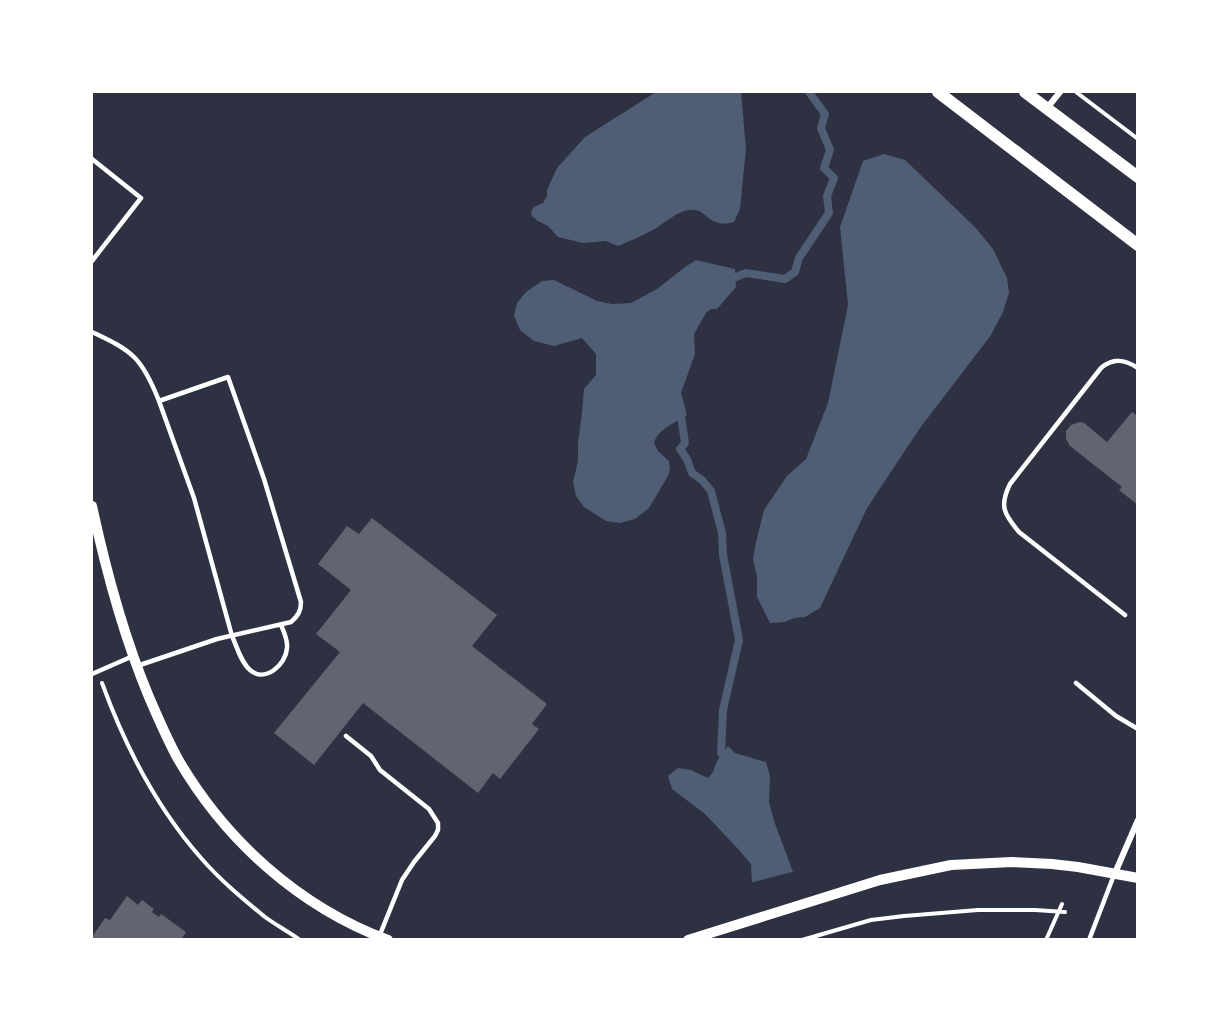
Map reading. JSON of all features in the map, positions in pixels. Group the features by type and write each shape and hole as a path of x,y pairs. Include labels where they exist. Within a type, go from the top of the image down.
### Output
{"main road":[{"path":"938,92 1137,245"},
{"path":"1025,92 1137,177"}],"street":[{"path":"1046,108 1060,92"},
{"path":"92,506 107,574 135,661 162,728 178,759 198,789 242,844 265,866 302,895 382,938"},
{"path":"1115,873 1137,820"},
{"path":"688,939 880,880 951,865 1012,862 1052,864 1137,878"}],"lane":[{"path":"92,159 141,198 92,261"},
{"path":"92,332 135,357 146,370 194,498 232,636 241,657 252,672 266,673 278,667 286,654 282,625"},
{"path":"1125,615 1019,532 1007,517 1004,496 1010,484 1101,368 1118,360 1137,368"},
{"path":"92,674 216,639 282,625 296,618 301,608 264,479 228,377 159,401"},
{"path":"1076,683 1102,705 1137,729"},
{"path":"346,736 371,756 380,770 429,809 438,823 435,837 402,880 382,938"},
{"path":"1089,939 1115,873"}],"path":[{"path":"1076,92 1137,140"},
{"path":"97,671 135,762 174,825 215,874 267,918 300,939"},
{"path":"1046,939 1062,904"},
{"path":"802,939 871,920 954,911 1026,909 1065,912"}],"water":[{"path":"656,92 741,92 746,149 740,209 734,222 720,223 697,210 685,211 649,232 618,246 606,241 583,243 558,237 548,226 532,216 531,212 534,207 543,203 547,196 547,190 557,168 585,137"},
{"path":"884,154 905,160 975,227 993,249 1007,278 1009,293 1003,312 991,335 920,428 867,508 820,608 805,617 770,623 757,597 757,577 753,559 756,542 764,510 787,476 806,459 828,403 848,305 840,227 863,161"},
{"path":"696,260 735,269 736,287 717,309 711,309 706,313 694,334 695,354 681,393 687,415 663,430 654,443 658,451 669,461 668,476 649,508 635,519 620,523 606,521 584,507 576,496 573,482 578,461 584,389 596,375 596,354 582,338 554,346 534,341 520,330 514,316 517,303 526,292 542,281 554,280 597,301 612,304 631,303 657,289"},
{"path":"728,746 735,753 766,762 770,776 769,802 793,872 807,939 752,883 751,864 739,850 705,814 672,789 668,776 678,768 691,770 708,778"}],"pier":[{"path":"796,871 810,940 765,940 750,883"}],"building":[{"path":"1132,412 1138,416 1138,505 1119,490 1122,487 1070,446 1066,439 1066,431 1071,425 1080,422 1107,442"},
{"path":"372,518 497,615 472,646 547,704 532,724 539,729 500,779 493,773 478,793 363,703 314,765 274,733 340,652 316,634 351,590 318,564 347,526 359,534"},
{"path":"127,896 138,905 142,900 154,909 152,912 159,917 161,914 186,932 181,940 92,940 105,918 110,920"}],"waterway":[{"path":"726,281 746,273 785,279 795,272 799,258 829,213 827,196 834,178 824,168 830,150 821,128 825,114 809,92"},
{"path":"680,409 685,443 680,449 692,473 711,491 722,533 723,555 739,640 723,710 721,753 727,761"}]}
